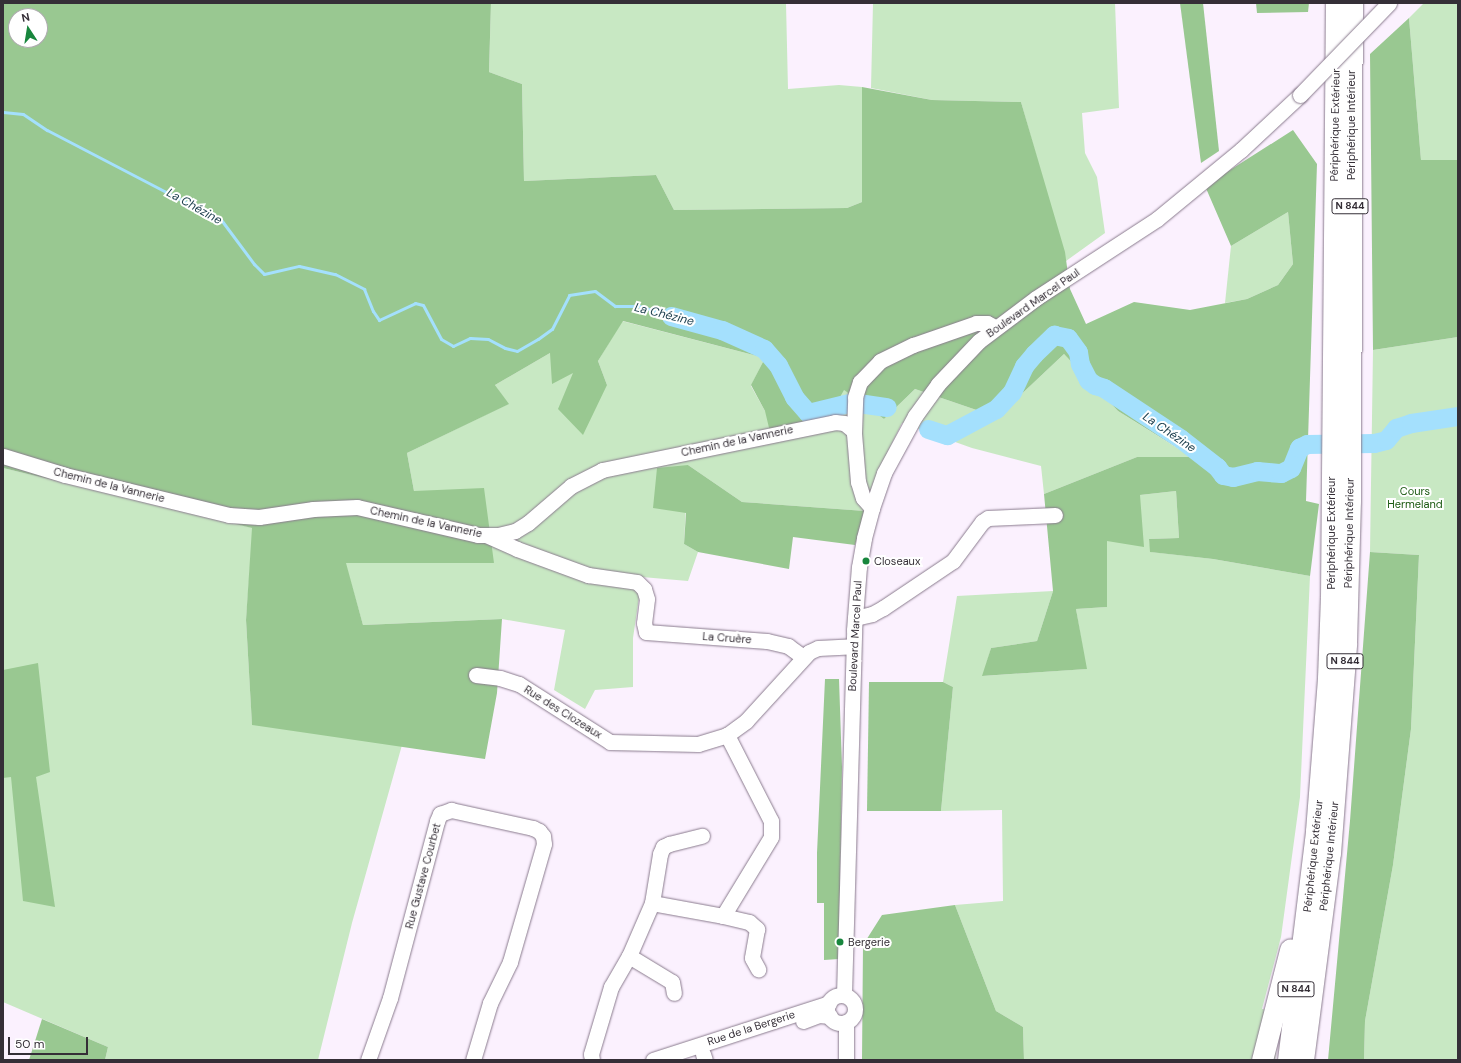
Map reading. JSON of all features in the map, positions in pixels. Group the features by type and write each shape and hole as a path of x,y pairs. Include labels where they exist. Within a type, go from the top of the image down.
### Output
{"highway":[{"name":"Périphérique Extérieur","path":"1336,3 1341,407"},
{"name":"Périphérique Intérieur","path":"1303,1060 1328,873 1335,800 1346,643 1340,502 1341,407 1352,3"},
{"name":"Périphérique Extérieur","path":"1288,1060 1319,803 1340,502"},
{"path":"1262,1060 1296,926 1306,919"}],"street":[{"name":"Boulevard Marcel Paul","path":"844,995 853,646 859,567 879,483 915,416 938,384 979,341 995,327 1036,298 1157,219 1241,150 1300,95 1389,3"},
{"path":"872,508 863,498 858,482 854,431 855,397 860,382 880,361 913,345 976,323 987,323 995,327"},
{"name":"Chemin de la Vannerie","path":"3,456 65,475 229,515 259,517 313,509 357,507 478,535 498,535 515,531 528,523 571,486 602,470 835,422 844,423 854,431"},
{"path":"855,618 872,614 883,608 953,561 982,522 988,518 1055,514"},
{"name":"La Cruère","path":"487,535 517,549 588,575 637,582 644,589 647,599 644,623 646,632 767,641 788,646 804,657"},
{"name":"Rue des Clozeaux","path":"476,675 500,678 519,684 610,742 698,744 727,735 752,715 804,657 818,648 853,646"},
{"path":"723,916 771,837 771,821 727,735"},
{"name":"Rue Gustave Courbet","path":"368,1060 390,998 437,821 440,814 451,810 533,828 539,831 543,836 544,844 510,962 490,1003 473,1060"},
{"path":"592,1060 591,1054 611,987 629,956 652,903 660,854 663,847 669,844 702,836"},
{"path":"652,903 749,922 757,929 752,958 758,969"},
{"path":"629,956 672,982 674,993"},
{"path":"844,995 852,999 856,1007 853,1016 846,1022 837,1022 829,1010 835,996 844,995"},
{"name":"Rue de la Bergerie","path":"653,1060 829,1010"},
{"name":"Rue de la Bergerie","path":"674,1053 704,1057 820,1015 829,1010"},
{"path":"846,1022 846,1060"}],"green space":[{"path":"3,3 491,3 489,72 522,84 524,181 656,175 674,210 847,208 862,202 862,87 932,100 1021,102 1065,252 1070,289 1086,324 1134,302 1190,310 1247,299 1278,285 1293,264 1288,212 1231,246 1205,186 1293,130 1317,164 1306,501 1319,504 1310,576 1213,559 1150,552 1149,539 1179,538 1176,491 1140,495 1144,547 1107,541 1107,607 1076,609 1087,669 982,676 991,648 1037,641 1053,591 1044,494 1137,457 1192,457 1118,411 1064,354 997,417 915,389 884,419 844,390 836,404 814,421 770,432 765,411 751,385 765,358 623,321 598,361 607,385 583,435 558,409 573,373 552,384 550,353 495,385 509,404 407,453 414,491 484,488 494,563 346,563 363,625 502,619 497,693 485,759 252,725 246,620 252,528 3,468"},
{"path":"491,3 786,3 788,89 839,85 862,87 862,202 847,208 674,210 656,175 524,181 522,84 489,72"},
{"path":"873,3 1115,3 1119,108 1082,113 1085,153 1097,177 1105,233 1066,261 1021,102 932,100 871,88"},
{"path":"1180,3 1203,3 1219,151 1201,163"},
{"path":"1256,3 1309,3 1308,12 1257,13"},
{"path":"1424,3 1458,3 1458,160 1421,160 1409,18"},
{"path":"1409,18 1421,160 1458,160 1458,337 1373,350 1370,54"},
{"path":"1288,212 1293,264 1278,285 1247,299 1225,303 1231,246"},
{"path":"622,321 765,358 751,386 765,411 836,404 843,389 884,419 915,389 997,417 1064,354 1118,411 1193,458 1137,457 1044,494 1041,466 972,448 902,423 877,474 865,511 742,502 688,465 684,544 698,552 688,581 642,577 633,638 633,687 595,690 585,709 554,690 565,630 502,619 363,625 345,562 494,563 414,491 407,453 508,404 495,385 550,353 574,373 607,385 598,361"},
{"name":"Cours Hermeland","path":"1458,337 1458,1060 1364,1060 1365,1021 1393,865 1411,729 1419,555 1370,552 1373,350"},
{"path":"688,465 742,502 865,511 855,545 793,537 789,569 698,552 684,544 686,513 653,508 657,468"},
{"path":"3,468 253,528 246,620 252,724 402,745 352,923 318,1060 105,1060 108,1047 3,1002"},
{"path":"1176,491 1179,538 1149,539 1151,552 1213,559 1310,576 1300,797 1281,937 1262,1009 1281,1011 1275,1060 1024,1060 1023,1027 996,1011 955,905 1003,901 1002,810 941,811 953,687 943,682 957,596 1053,591 1037,641 991,648 983,676 1086,669 1076,609 1107,607 1107,540 1140,495"},
{"path":"1370,552 1419,555 1411,729 1393,865 1365,1021 1364,1060 1328,1060 1350,821"},
{"path":"38,663 50,772 36,777 55,907 23,901 11,777 3,778 3,670"},
{"path":"825,679 839,679 842,767 839,959 824,960 824,903 817,903 817,853"},
{"path":"869,682 943,682 953,687 941,811 867,811"},
{"path":"955,905 996,1011 1023,1027 1024,1060 862,1060 863,945 882,915"},
{"path":"42,1019 108,1047 105,1060 29,1060"}],"waterway":[{"name":"La Chézine","path":"3,112 23,114 47,130 222,221 254,264 264,274 299,266 335,274 364,289 373,311 379,320 415,303 423,305 441,339 453,346 470,338 488,339 505,348 517,351 552,329 569,295 595,291 615,306 639,306 671,316"},
{"name":"La Chézine","path":"671,316 722,330 764,349 778,365 794,397 808,413 849,403"},
{"name":"La Chézine","path":"928,429 947,435 996,409 1012,392 1024,366 1054,335 1068,338 1078,352 1080,364 1088,380 1095,385 1104,388 1181,439 1217,467 1223,475 1233,477 1257,471 1281,473 1291,468 1299,448 1307,444 1374,443 1386,440 1396,428 1411,423 1458,416"},
{"name":"La Chézine","path":"858,403 887,407"}],"place":[{"name":"Closeaux","path":"866,561"},
{"name":"Bergerie","path":"840,942"}]}
